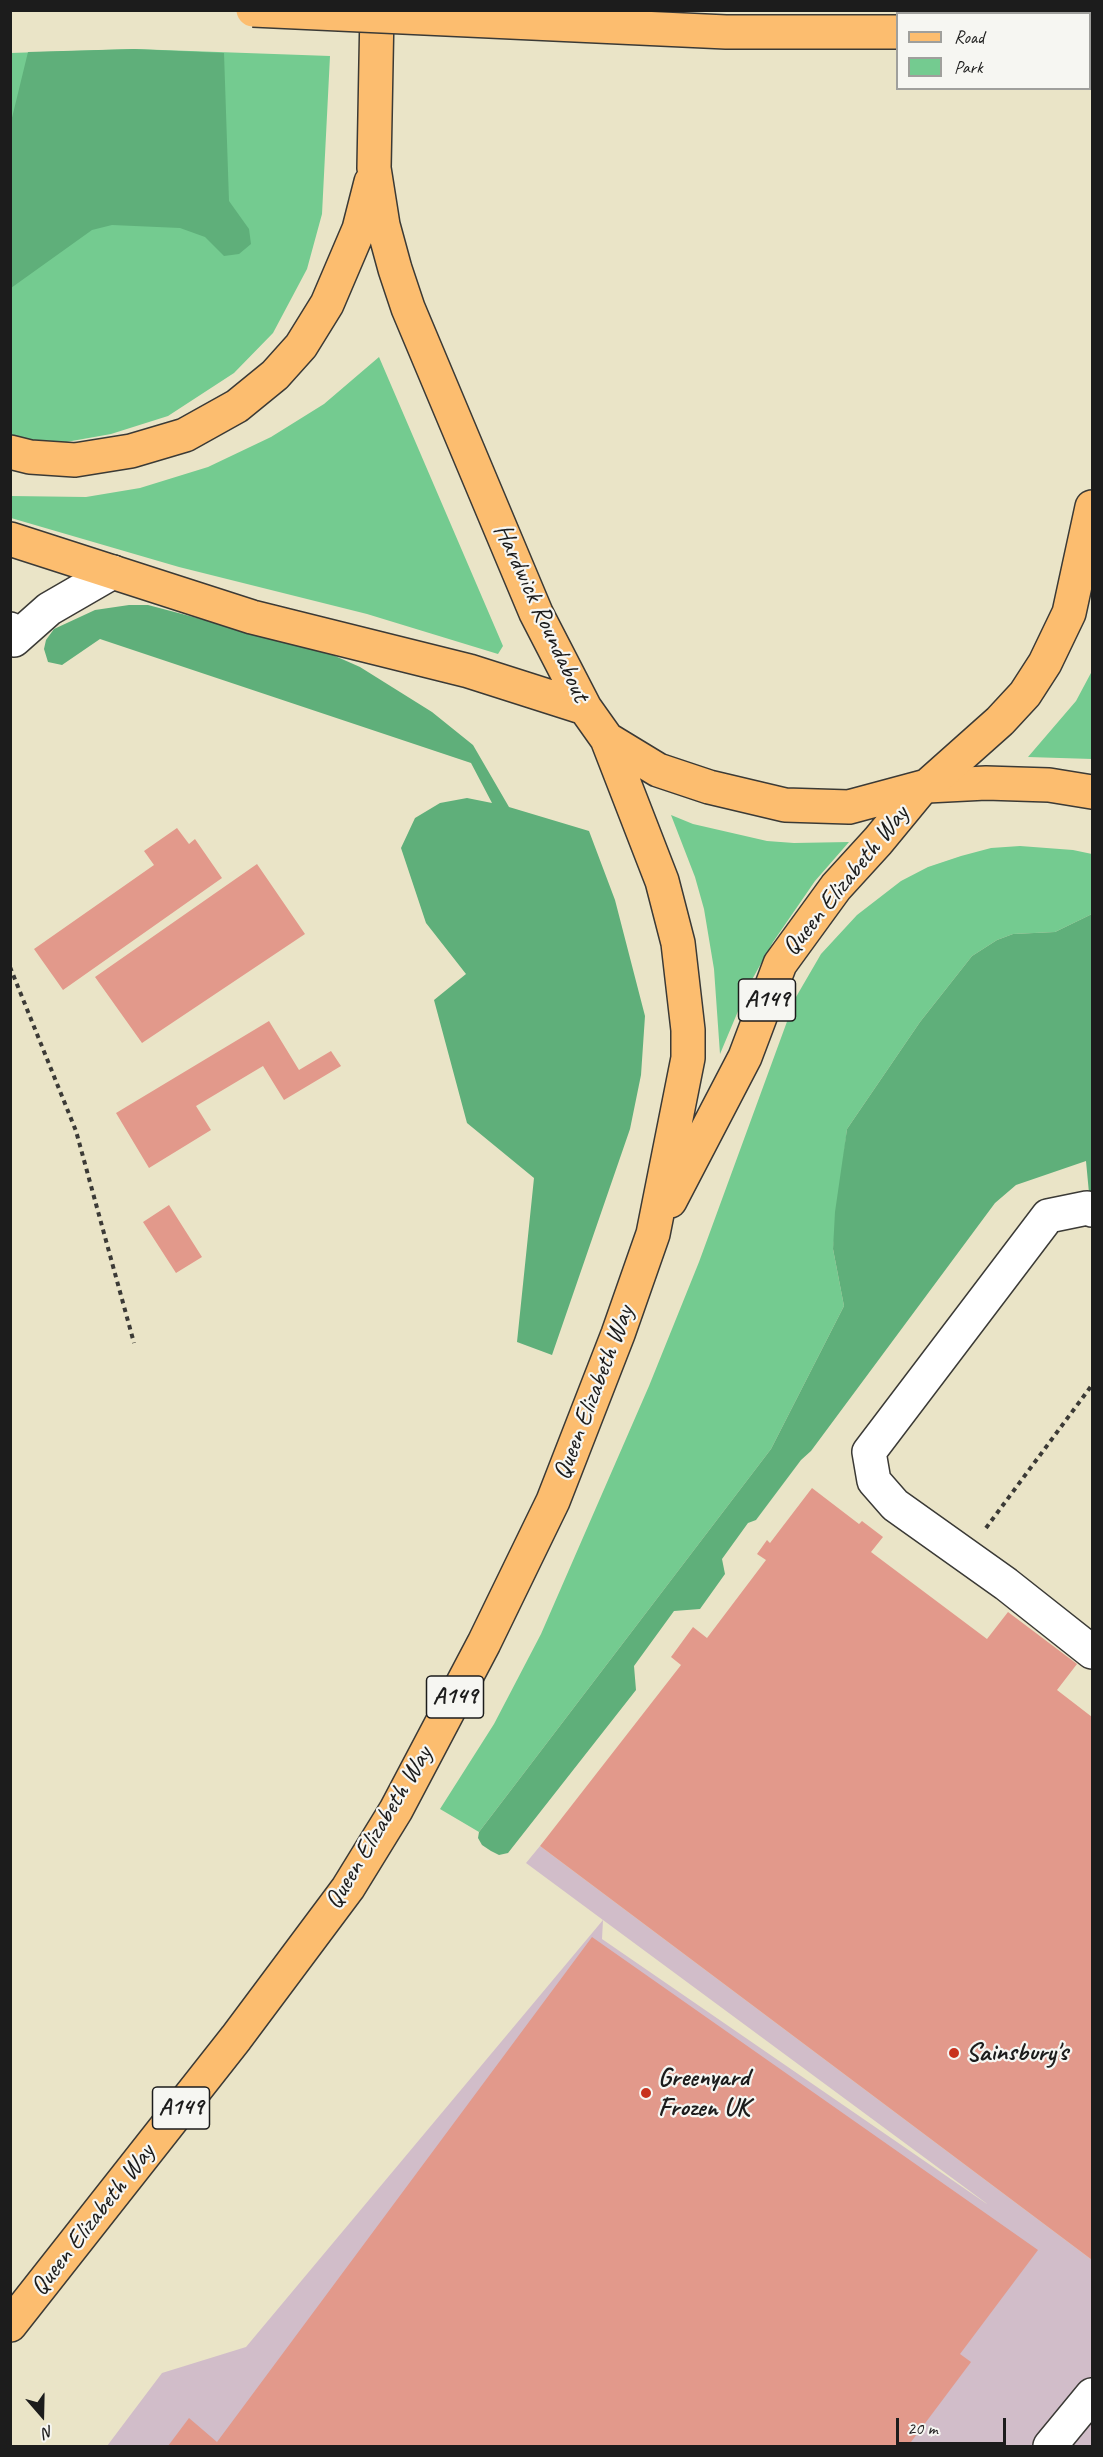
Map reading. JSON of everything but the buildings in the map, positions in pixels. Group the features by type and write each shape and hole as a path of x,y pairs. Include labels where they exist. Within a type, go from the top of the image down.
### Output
{"main road":[{"path":"253,10 726,32 896,32"},
{"name":"Hardwick Roundabout","path":"377,10 374,168 384,225 408,308 536,613 585,708 607,740 658,770 709,788 785,805 849,807 923,788 1000,721 1025,694 1045,663 1069,613 1092,507"},
{"path":"1092,10 1092,37"},
{"path":"10,452 30,457 75,460 131,451 185,435 237,406 275,375 301,346 327,304 359,230 374,168"},
{"path":"10,539 252,617 469,671 585,708"},
{"name":"Queen Elizabeth Way","path":"10,2325 236,2038 348,1888 396,1810 484,1643 553,1501 618,1334 653,1234 688,1058 686,1002 678,943 662,881 607,740"},
{"path":"923,788 986,783 1049,785 1092,792"},
{"name":"Queen Elizabeth Way","path":"653,1234 745,1057 780,964 836,886 923,788"}],"lane":[{"path":"12,640 49,609 113,572"},
{"path":"1092,1210 1087,1208 1048,1216 869,1452 874,1481 895,1505 966,1555 1092,1652"},
{"path":"1050,2446 1092,2395"}],"path":[{"path":"10,967 76,1131 134,1343"},
{"path":"966,1555 1092,1385"}],"shaded area":[{"name":"Greenyard Frozen UK","path":"540,1846 1092,2260 1092,2446 107,2446 162,2373 246,2347 603,1920 526,1863","holes":["603,1920 987,2204 602,1939"]}],"green space":[{"path":"134,49 330,56 322,214 307,269 273,333 234,373 168,416 111,434 55,444 11,437 10,53"},
{"path":"134,49 224,53 229,201 249,229 251,244 239,254 224,256 205,237 180,228 112,225 92,230 11,288 11,122 28,52"},
{"path":"379,357 503,646 498,654 367,614 179,567 11,518 11,496 86,497 140,488 208,467 271,437 324,404"},
{"path":"148,605 326,652 360,667 432,712 473,745 509,807 589,831 615,900 645,1016 641,1075 630,1129 552,1355 517,1342 534,1178 467,1123 434,1000 466,974 426,923 401,848 415,818 440,803 467,798 492,803 471,763 100,639 62,665 48,662 44,649 46,640 54,629 95,610"},
{"path":"1092,671 1092,759 1028,757 1076,701"},
{"path":"671,815 693,824 767,841 849,842 815,881 773,942 749,985 720,1054 714,969 704,909 695,877"},
{"path":"1020,846 1073,850 1092,854 1092,914 1055,932 1013,934 997,940 972,956 920,1022 847,1129 833,1249 844,1306 771,1449 479,1832 440,1809 494,1724 541,1634 649,1386 699,1262 796,997 821,954 857,915 901,881 928,867 961,856 991,848"},
{"path":"1092,914 1092,1194 1089,1193 1086,1161 1016,1185 995,1203 811,1451 801,1460 756,1520 748,1523 722,1559 725,1574 700,1609 674,1611 634,1666 636,1690 508,1853 499,1855 491,1851 482,1845 478,1838 479,1832 771,1449 844,1306 833,1249 835,1212 847,1129 920,1022 972,956 997,940 1013,934 1055,932"}],"place":[{"name":"Sainsbury's","path":"954,2053"},
{"name":"Greenyard Frozen UK","path":"646,2093"}]}
